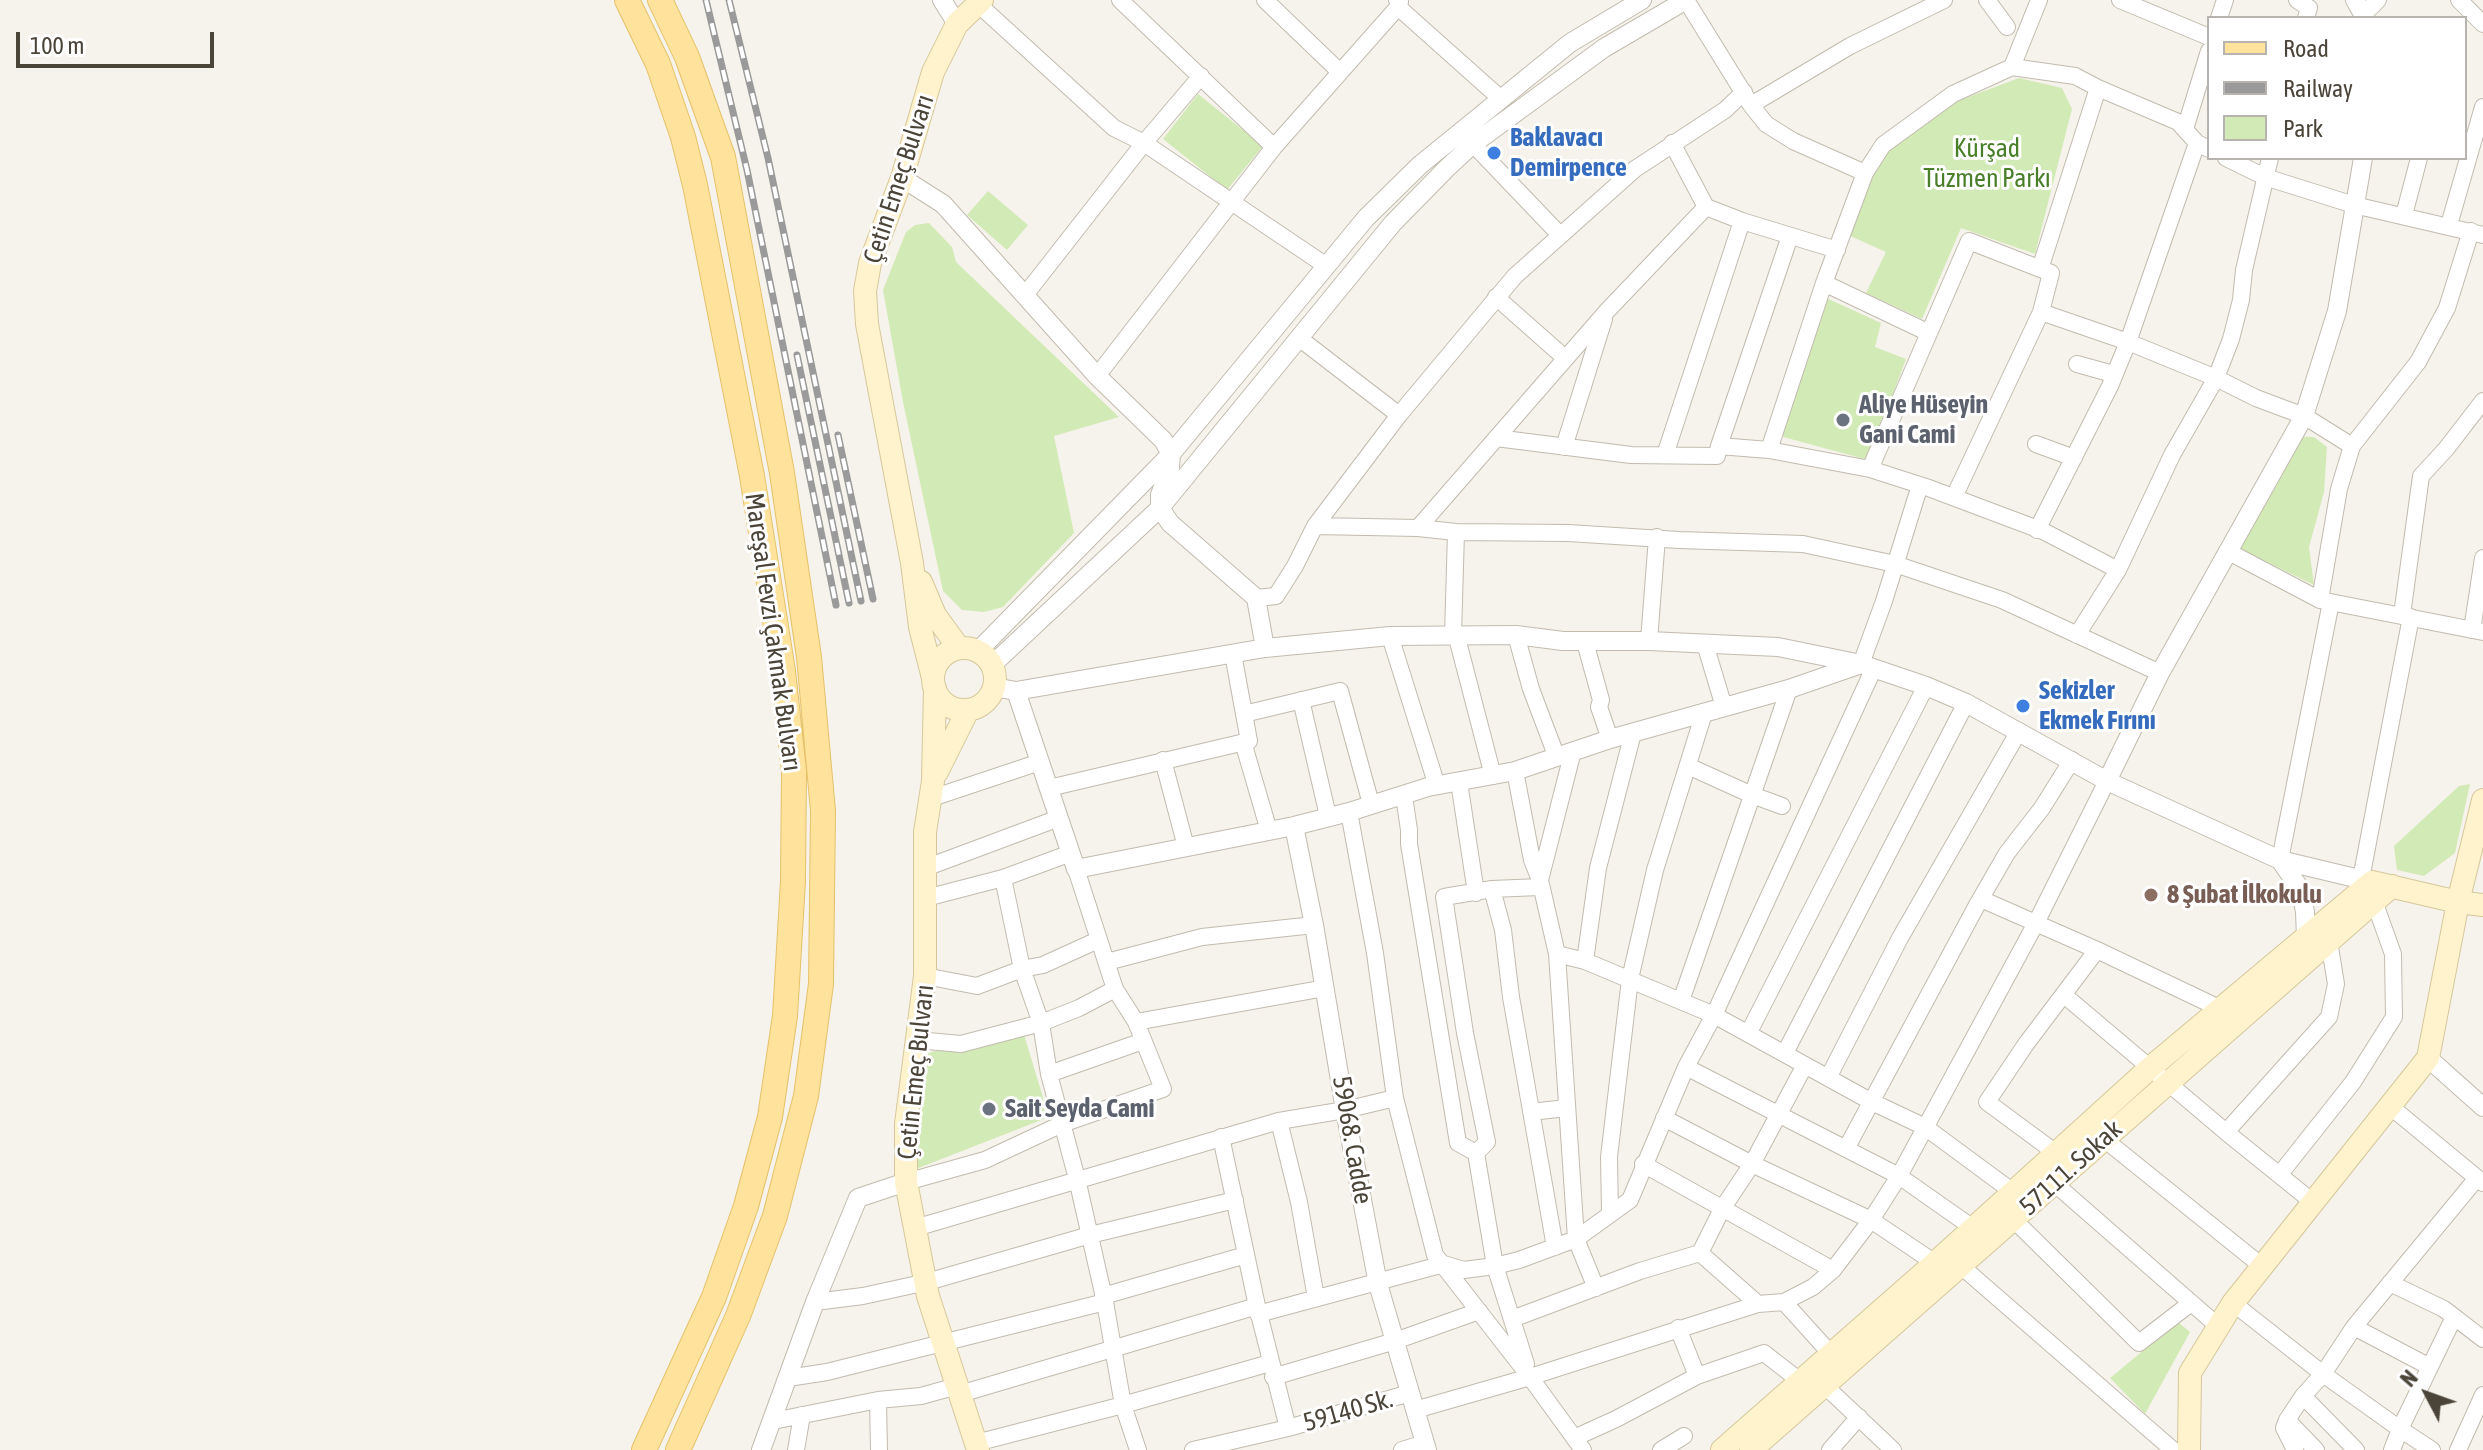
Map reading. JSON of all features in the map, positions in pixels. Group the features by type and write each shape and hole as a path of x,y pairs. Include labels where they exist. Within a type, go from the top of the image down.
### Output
{"main road":[{"name":"Mareşal Fevzi Çakmak Bulvarı","path":"627,0 658,64 683,137 695,185 752,476 783,671 794,771 793,881 785,1016 770,1117 746,1206 714,1297 644,1450"},
{"name":"Mareşal Fevzi Çakmak Bulvarı","path":"660,0 687,57 723,157 782,473 809,657 823,811 821,984 806,1096 775,1216 738,1316 678,1450"},
{"name":"Çetin Emeç Bulvarı","path":"977,1446 928,1296 906,1182 906,1124 925,976 925,832 931,790 934,683 920,627 912,563 867,324 865,291 870,263 902,178 933,72 957,24 980,2"},
{"name":"Çetin Emeç Bulvarı","path":"912,563 935,615 988,668"},
{"path":"941,658 988,668 985,702 968,710 947,705 939,698 934,683 935,667 941,658"},
{"name":"Çetin Emeç Bulvarı","path":"931,790 968,710"},
{"path":"2189,1450 2190,1373 2233,1303 2428,1058 2458,902 2483,800"},
{"path":"1722,1450 2056,1153 2159,1075 2221,1009 2306,937 2375,887 2483,905"},
{"name":"57111. Sokak","path":"1751,1450 2104,1139 2159,1075 2329,941 2375,887"}],"street":[{"path":"942,0 957,24"},
{"path":"1120,0 1274,147"},
{"path":"1265,0 1340,72"},
{"path":"988,668 1171,454 1366,218 1420,165 1500,98 1570,43 1642,0"},
{"path":"988,668 1160,508 1393,223 1473,144 1604,48 1686,0 1766,124 1793,141 1865,173"},
{"path":"1256,598 1276,596 1315,526 1399,415 1496,297 1515,276 1635,169 1725,110 1944,0"},
{"path":"1987,0 2007,27"},
{"path":"2012,67 2039,0"},
{"path":"2120,0 2207,36"},
{"path":"2361,11 2378,0"},
{"path":"980,2 1114,128 1144,143 1325,265"},
{"path":"1097,376 1274,147 1399,2 1500,98"},
{"path":"2463,9 2483,24"},
{"path":"2185,129 2207,58"},
{"path":"1769,450 1824,283 1865,173 1883,145 1953,94 2012,67 2075,76 2178,122 2203,146 2110,386 2037,530"},
{"path":"1025,295 1144,143 1201,76"},
{"path":"2040,269 2098,88"},
{"path":"2449,225 2483,107"},
{"path":"1672,143 1706,207 1837,250"},
{"path":"1473,144 1560,235"},
{"path":"2230,160 2265,177 2354,205 2477,233 2447,308 2418,362 2352,446 2339,489 2326,601 2280,860 2301,890 2306,937"},
{"path":"2077,635 2118,570 2172,455 2216,378 2241,300 2244,270 2269,160"},
{"path":"1831,1354 1784,1302 1813,1287 1833,1270 1899,1176 2036,923 2160,673 2304,416 2337,311 2363,160"},
{"path":"2404,215 2418,160"},
{"path":"902,178 943,204 1097,376 1163,440 1171,454 1170,468 1160,495 1160,508 1170,523 1256,598 1265,648"},
{"path":"1418,528 1607,311 1706,207"},
{"path":"1665,455 1742,221"},
{"path":"1496,438 1631,455 1717,456 1790,236"},
{"path":"1870,469 1969,241 2051,273 2041,312 1954,497"},
{"path":"1824,283 1929,333"},
{"path":"1496,297 1565,358"},
{"path":"1564,447 1607,311"},
{"path":"2041,312 2128,342 2216,378 2256,398 2304,416 2352,446"},
{"path":"1299,338 1399,415"},
{"path":"2077,364 2113,374"},
{"path":"2280,1174 2353,1082 2394,1017 2393,954 2375,887 2421,476 2483,401"},
{"path":"2036,444 2074,458"},
{"path":"1719,446 1769,450 1870,469 1954,497 2037,530 2118,570"},
{"path":"773,1421 878,1400 958,1390 1258,1310 1378,1284 1444,1264 1464,1270 1495,1266 1576,1239 1630,1200 1686,1067 1714,1015 1868,666 1920,485"},
{"path":"1315,526 1803,544 1895,564 2002,600 2160,673"},
{"path":"1456,532 1454,634 1493,776"},
{"path":"1649,641 1657,537"},
{"path":"2227,551 2326,601 2478,631 2483,558"},
{"path":"988,668 1233,654 1390,636 1454,634 1516,635 1585,642 1649,641 1778,647 1868,666 1926,686 1966,703 2107,781 2280,860 2375,887"},
{"path":"1516,635 1531,689 1565,753 1540,884"},
{"path":"1390,636 1437,786"},
{"path":"1585,642 1601,700 1599,707 1610,739"},
{"path":"1705,644 1724,707"},
{"path":"1049,788 1249,741 1233,654"},
{"path":"926,898 1074,861 1186,847 1294,826 1437,786 1515,771 1610,739 1868,666"},
{"path":"761,1450 815,1302 858,1198 985,1160 1062,1124 1163,1089 1136,1022 1115,989 1040,762 988,668"},
{"path":"1748,1034 1926,686"},
{"path":"1681,1001 1789,689"},
{"path":"1244,714 1340,691 1371,804"},
{"path":"1301,700 1328,816"},
{"path":"1785,1053 1966,703"},
{"path":"1610,1212 1609,1157 1630,979 1655,870 1704,713"},
{"path":"1828,1078 1900,938 2019,731"},
{"path":"1585,961 1598,868 1633,733"},
{"path":"1243,742 1269,831"},
{"path":"1163,760 1186,847"},
{"path":"1846,1149 2007,853 2042,808 2072,760"},
{"path":"931,790 1040,762"},
{"path":"1688,766 1782,806"},
{"path":"1515,771 1532,860 1557,954 1576,1239 1596,1288"},
{"path":"1459,782 1484,891 1503,930 1511,997 1555,1247"},
{"path":"1404,796 1411,859 1458,1143 1476,1153"},
{"path":"1349,812 1375,953 1395,1098 1435,1255 1578,1444 1616,1419 1697,1376 1764,1353 1800,1381"},
{"path":"925,868 1059,818"},
{"name":"59068. Cadde","path":"1294,826 1378,1284 1426,1446"},
{"path":"1003,878 1022,969 1041,1023 1049,1074 1090,1235 1123,1405 1138,1450"},
{"path":"1476,1153 1487,1142 1465,1033 1444,897 1540,884"},
{"path":"1981,899 2221,1009"},
{"path":"1107,962 1202,937 1314,925"},
{"path":"925,976 977,986 1022,969 1043,965 1098,940"},
{"path":"2226,1132 2329,1017 2336,984 2329,941"},
{"path":"2056,1153 1987,1102 2097,950"},
{"path":"1557,954 1585,961 1714,1015 1872,1102 1925,1127 2013,1192"},
{"path":"1136,1022 1325,988"},
{"path":"917,1040 961,1044 1041,1023 1115,989"},
{"path":"2064,995 2314,1203"},
{"path":"1049,1074 1143,1041"},
{"path":"2428,1058 2480,1097"},
{"path":"1512,1319 1700,1253 1805,1065"},
{"path":"1686,1067 1899,1176 1973,1228"},
{"path":"915,1228 1279,1121 1395,1098"},
{"path":"2295,1450 2284,1428 2303,1396 2323,1374 2354,1327 2390,1283 2480,1181 2391,1107"},
{"path":"1531,1112 1566,1108"},
{"path":"1664,1118 1871,1220 1935,1263"},
{"path":"1279,1121 1299,1202 1316,1298"},
{"path":"1221,1137 1258,1310 1288,1428"},
{"path":"2104,1139 2263,1267"},
{"path":"1476,1153 1495,1266 1530,1377"},
{"path":"1643,1164 1833,1270"},
{"path":"2054,1183 2219,1327"},
{"path":"815,1302 863,1296 927,1282 1090,1235 1235,1200"},
{"path":"2013,1219 2139,1343 2191,1303"},
{"path":"1700,1253 1758,1304"},
{"path":"788,1378 827,1372 1104,1299 1246,1255"},
{"path":"1961,1266 2173,1450"},
{"path":"2390,1283 2444,1309 2483,1339"},
{"name":"59140 Sk.","path":"1200,1449 1530,1377 1758,1304 1784,1302"},
{"path":"2233,1303 2323,1374 2432,1450"},
{"path":"977,1446 1123,1405 1395,1341 1479,1311"},
{"path":"2392,1450 2454,1317"},
{"path":"2354,1327 2430,1367"},
{"path":"1678,1328 1697,1376"},
{"path":"1824,1385 1893,1450"},
{"path":"2458,1450 2483,1395"},
{"path":"2303,1396 2356,1450"},
{"path":"878,1400 879,1450"},
{"path":"796,1450 802,1415"},
{"path":"1830,1450 1859,1417"},
{"path":"2287,1420 2316,1450"},
{"path":"1661,1450 1684,1436"},
{"path":"1402,1450 1426,1446"}],"green space":[{"name":"Kürşad Tüzmen Parkı","path":"2019,78 2062,88 2072,109 2035,254 1961,228 1922,319 1866,293 1886,252 1846,234 1866,180 1887,151 1947,105"},
{"path":"1198,94 1263,146 1227,190 1163,139"},
{"path":"988,191 1028,225 1007,250 967,215"},
{"path":"929,223 952,247 956,262 1119,417 1054,436 1074,533 1003,607 984,612 962,610 943,591 883,290 906,232 915,225"},
{"path":"1822,296 1881,323 1875,347 1906,359 1868,460 1776,435"},
{"path":"2295,436 2314,437 2327,447 2324,492 2309,547 2314,585 2238,548"},
{"path":"2470,784 2455,853 2424,876 2397,870 2394,846 2459,786"},
{"path":"1022,1028 1049,1117 916,1169 928,1053"},
{"path":"2178,1322 2190,1332 2145,1414 2110,1378"}],"railway":[{"path":"706,0 747,170 836,605"},
{"path":"729,0 768,158 861,601"},
{"path":"797,355 849,603"},
{"path":"838,435 873,599"}],"place":[{"name":"Baklavacı Demirpence","path":"1494,153"},
{"name":"Aliye Hüseyin Gani Cami","path":"1843,420"},
{"name":"Sekizler Ekmek Fırını","path":"2023,706"},
{"name":"8 Şubat İlkokulu","path":"2151,895"},
{"name":"Sait Seyda Cami","path":"989,1109"}]}
